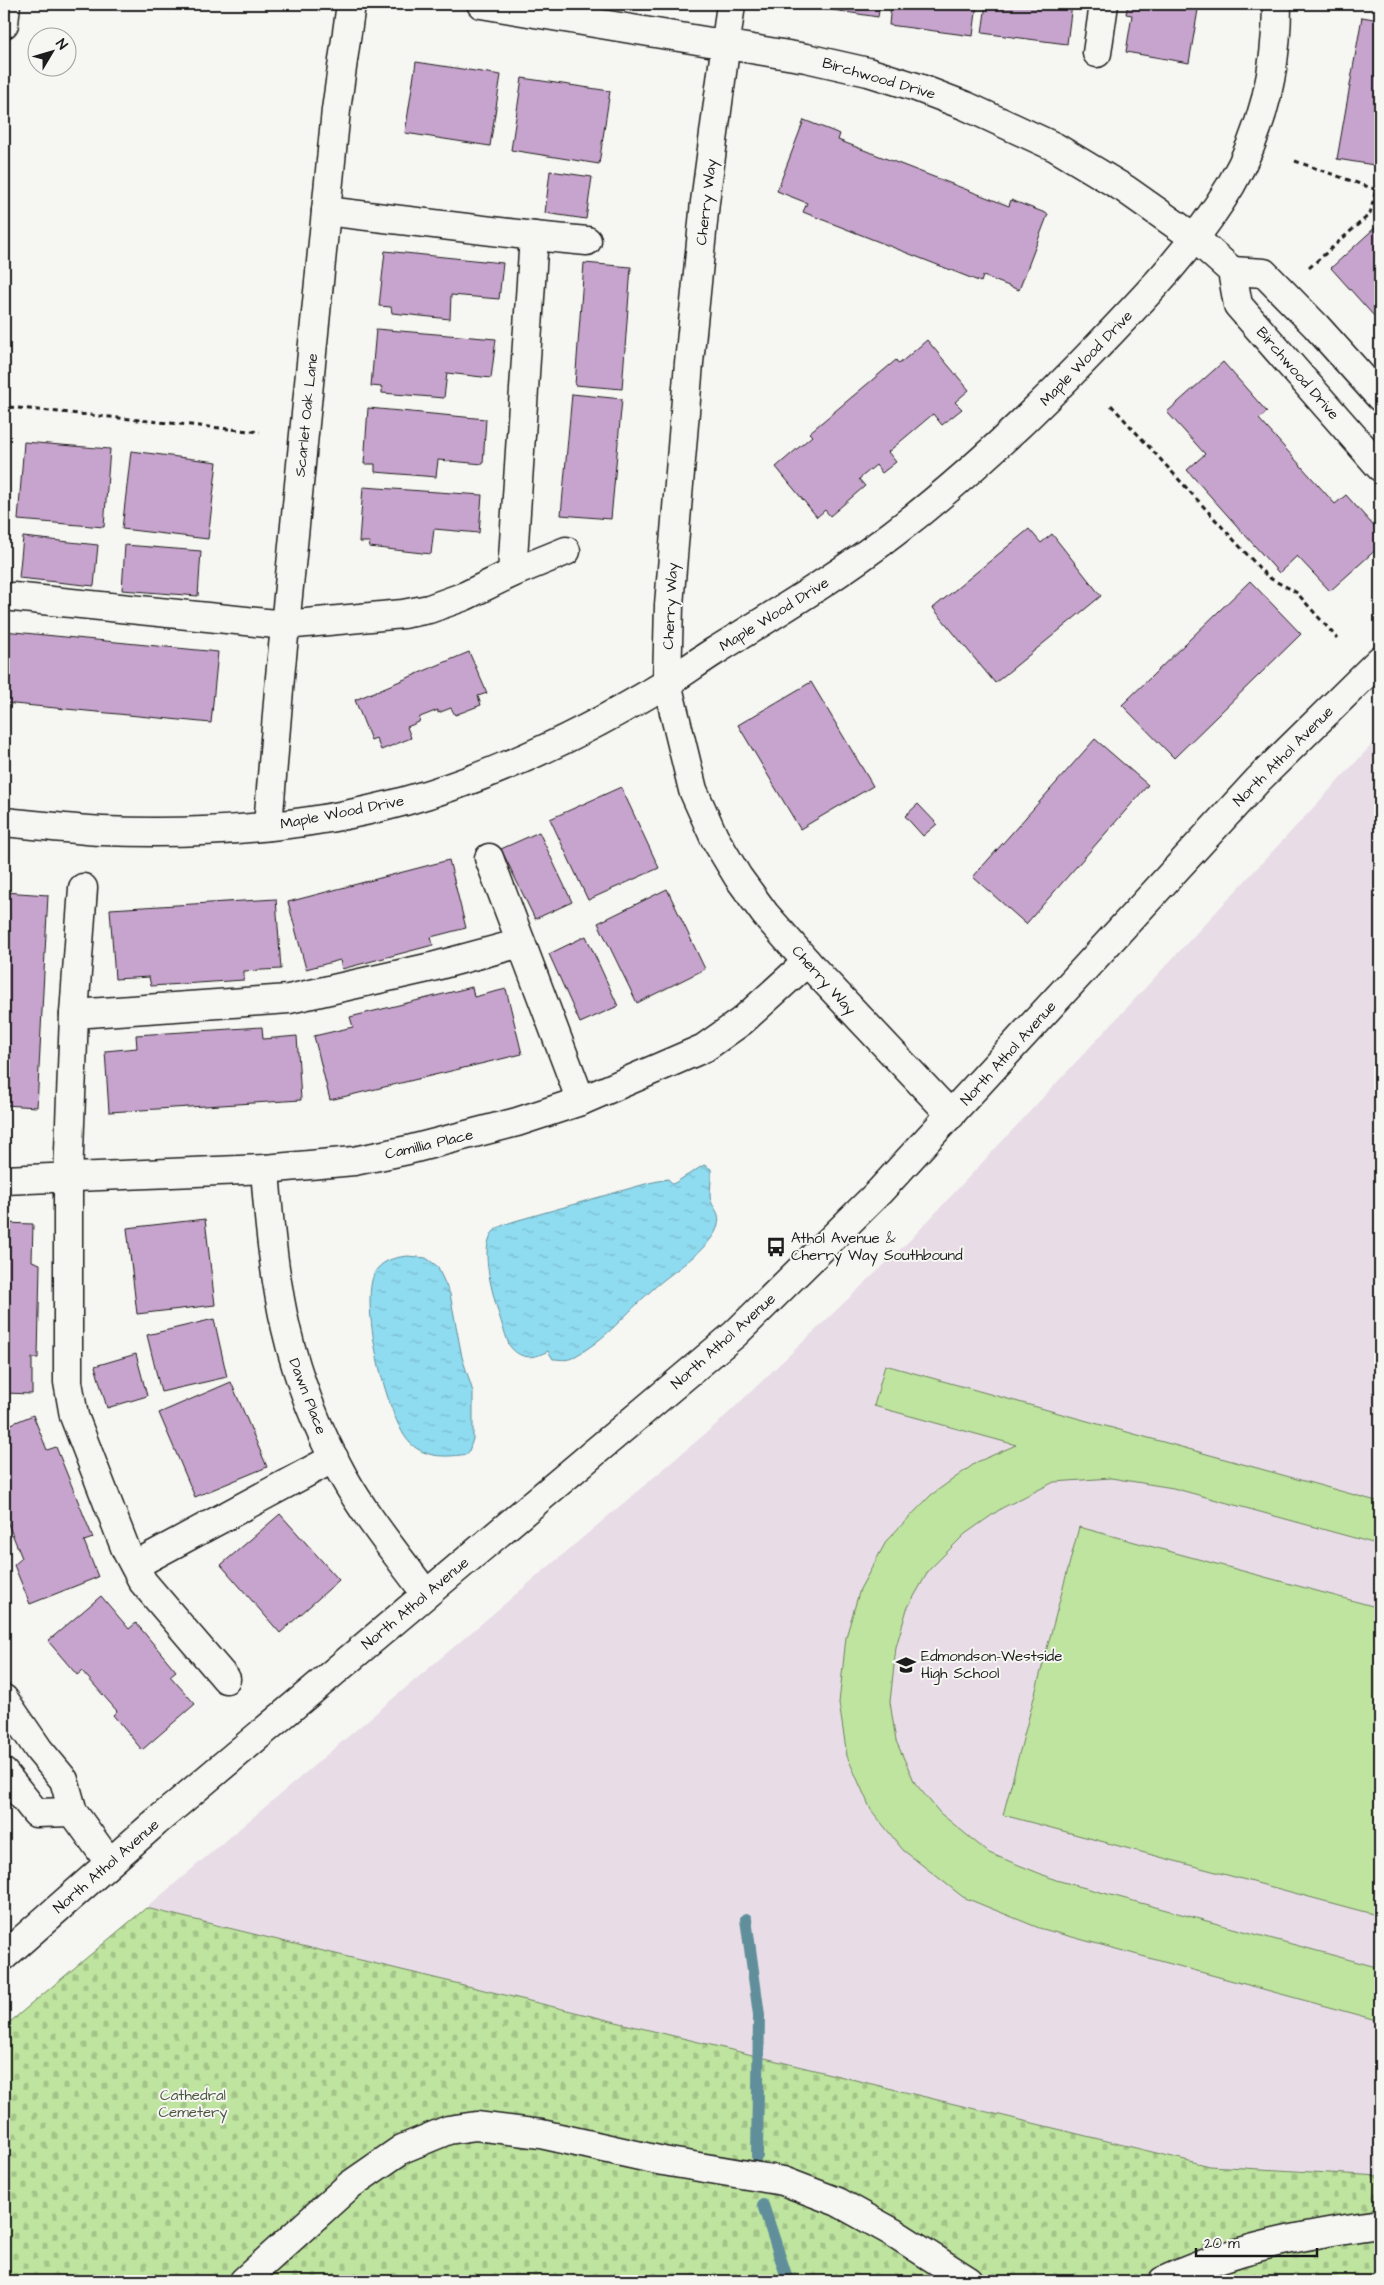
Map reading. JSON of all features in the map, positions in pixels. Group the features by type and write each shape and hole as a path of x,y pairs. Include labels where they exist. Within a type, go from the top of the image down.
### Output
{"street":[{"path":"4,24 6,4"},
{"name":"Scarlet Oak Lane","path":"268,826 285,625 336,110 351,4"},
{"name":"Birchwood Drive","path":"481,4 726,43 868,72 916,87 966,106 1055,147 1125,189 1196,239 1232,271 1238,305 1380,466"},
{"name":"Cherry Way","path":"731,4 705,202 689,363 669,605 667,683 694,790 714,837 738,877 765,914 807,962 951,1115"},
{"path":"1097,53 1104,4"},
{"name":"Maple Wood Drive","path":"4,822 101,831 160,831 268,826 356,813 405,801 484,774 592,725 667,683 830,579 890,536 943,494 1039,407 1150,292 1196,239 1232,184 1254,138 1270,82 1277,4"},
{"path":"326,211 534,236 586,240"},
{"path":"512,573 534,236"},
{"path":"1232,271 1264,273 1380,396"},
{"path":"13,596 285,625 429,610 566,551"},
{"name":"North Athol Avenue","path":"4,1956 109,1862 735,1334 818,1254 951,1115 1258,780 1380,660"},
{"path":"489,858 581,1101"},
{"path":"83,888 74,1014 68,1178 68,1382 74,1416 126,1550 143,1582 226,1679"},
{"path":"74,1014 240,1004 289,998 432,967 521,943"},
{"name":"Camillia Place","path":"4,1180 265,1169 354,1161 408,1150 518,1122 581,1101 704,1048 742,1021 807,962"},
{"name":"Dawn Place","path":"265,1169 269,1226 282,1318 300,1383 334,1458 363,1506 426,1594"},
{"path":"135,1565 334,1458"},
{"path":"4,1699 39,1750 64,1780 73,1812 109,1862"},
{"path":"4,1773 36,1813 73,1812"},
{"path":"244,2281 350,2185 402,2149 448,2130 476,2126 541,2134 663,2161 783,2181 838,2202 894,2233 969,2281"},
{"path":"1162,2281 1240,2252 1324,2232 1380,2224"}],"path":[{"path":"1295,161 1378,190 1370,214 1302,274"},
{"path":"1111,406 1272,582 1289,587 1297,593 1337,638"},
{"path":"9,407 260,432"}],"shaded area":[{"name":"Edmondson-Westside High School","path":"1380,736 1380,2176 1210,2166 146,1908 719,1422 911,1239"}],"green space":[{"path":"885,1365 1380,1502 1380,1545 1173,1488 1111,1478 1054,1482 1002,1508 965,1534 929,1570 907,1609 896,1647 890,1702 896,1741 915,1783 940,1813 989,1853 1056,1880 1380,1968 1380,2021 1039,1928 963,1897 903,1850 871,1810 847,1756 839,1703 846,1637 860,1589 887,1540 931,1495 977,1462 1016,1445 874,1406"},
{"path":"1079,1527 1380,1608 1380,1916 1003,1815"},
{"name":"Cathedral Cemetery","path":"146,1908 1210,2166 1380,2176 1380,2281 4,2281 4,2027"}],"water":[{"path":"704,1165 711,1169 710,1196 719,1218 713,1236 698,1253 653,1289 605,1335 572,1358 565,1360 553,1359 548,1351 537,1356 527,1357 513,1350 509,1345 501,1321 489,1275 487,1248 494,1231 501,1226 515,1221 649,1183 668,1179 673,1184"},
{"path":"408,1256 426,1258 437,1266 450,1294 462,1357 473,1392 473,1439 468,1454 438,1456 416,1448 401,1430 384,1385 372,1329 371,1283 377,1269 384,1263"}],"building":[{"path":"794,4 880,4 878,17"},
{"path":"891,4 977,4 973,36 889,25"},
{"path":"986,4 1072,4 1067,44 982,33"},
{"path":"1128,4 1199,4 1189,63 1126,52 1132,15 1126,14"},
{"path":"1362,17 1380,20 1380,166 1337,159"},
{"path":"416,62 501,75 490,146 405,133"},
{"path":"522,78 610,91 599,164 511,150"},
{"path":"804,120 840,134 838,140 1009,206 1011,200 1048,214 1019,290 983,276 981,282 803,212 807,203 777,191"},
{"path":"550,171 592,177 586,219 545,213"},
{"path":"1380,223 1380,310 1374,316 1331,268"},
{"path":"385,251 503,263 499,299 451,295 450,319 392,313 391,307 379,306"},
{"path":"584,263 631,267 622,389 575,385"},
{"path":"376,329 496,339 491,378 447,373 444,398 382,393 382,387 371,386"},
{"path":"927,340 969,390 955,402 962,409 942,425 933,414 888,452 896,462 882,473 876,465 859,479 865,486 830,516 825,510 817,517 776,467 812,436 809,433 896,360 899,364"},
{"path":"1223,362 1267,412 1259,419 1335,504 1346,495 1380,533 1380,546 1330,591 1297,556 1279,573 1187,470 1205,454 1167,412"},
{"path":"572,394 622,399 611,519 561,515"},
{"path":"368,408 486,419 483,464 438,460 436,477 375,472 375,464 364,464"},
{"path":"24,442 110,449 104,527 18,520"},
{"path":"131,451 217,462 208,539 122,529"},
{"path":"363,487 482,495 479,533 434,529 431,554 369,547 370,542 359,542"},
{"path":"1029,529 1041,543 1052,534 1101,596 995,683 933,608"},
{"path":"23,537 98,545 94,586 19,578"},
{"path":"125,545 201,551 198,596 122,590"},
{"path":"1250,581 1301,634 1174,758 1122,705"},
{"path":"4,631 218,652 211,723 4,703"},
{"path":"469,652 487,693 478,696 481,705 455,715 451,708 438,713 438,710 420,717 419,722 407,727 411,738 381,750 376,738 371,740 355,700"},
{"path":"811,682 873,786 800,829 738,725"},
{"path":"1095,739 1148,785 1026,924 973,877"},
{"path":"621,787 659,868 588,900 550,819"},
{"path":"918,804 937,824 923,836 905,816"},
{"path":"539,832 572,902 535,919 501,849"},
{"path":"449,860 466,928 431,937 433,945 342,969 340,960 306,969 288,902"},
{"path":"667,889 705,969 637,1003 598,923"},
{"path":"4,892 48,895 37,1107 4,1105"},
{"path":"276,899 281,969 244,971 244,980 151,986 149,977 115,979 110,909"},
{"path":"586,936 618,1006 580,1023 549,954"},
{"path":"472,987 474,997 506,989 522,1054 330,1100 314,1036 353,1027 350,1017"},
{"path":"262,1027 263,1039 297,1036 301,1100 109,1112 105,1051 137,1048 136,1035"},
{"path":"205,1219 215,1305 137,1314 127,1228"},
{"path":"4,1223 33,1224 32,1261 40,1264 38,1358 32,1358 32,1394 4,1393"},
{"path":"214,1319 227,1377 161,1392 147,1335"},
{"path":"136,1354 147,1396 107,1408 95,1366"},
{"path":"231,1382 267,1467 195,1497 159,1413"},
{"path":"33,1415 47,1450 56,1447 93,1538 84,1541 98,1577 30,1604 14,1565 22,1558 4,1514 4,1427"},
{"path":"280,1514 339,1580 280,1633 221,1565"},
{"path":"101,1596 129,1629 136,1623 176,1671 170,1676 195,1704 142,1750 113,1715 117,1711 82,1671 77,1675 48,1641"}],"waterway":[{"path":"746,1919 759,2015 757,2156"},
{"path":"763,2205 788,2281"}],"place":[{"name":"Athol Avenue & Cherry Way Southbound","path":"776,1247"},
{"name":"Edmondson-Westside High School","path":"906,1665"}]}
